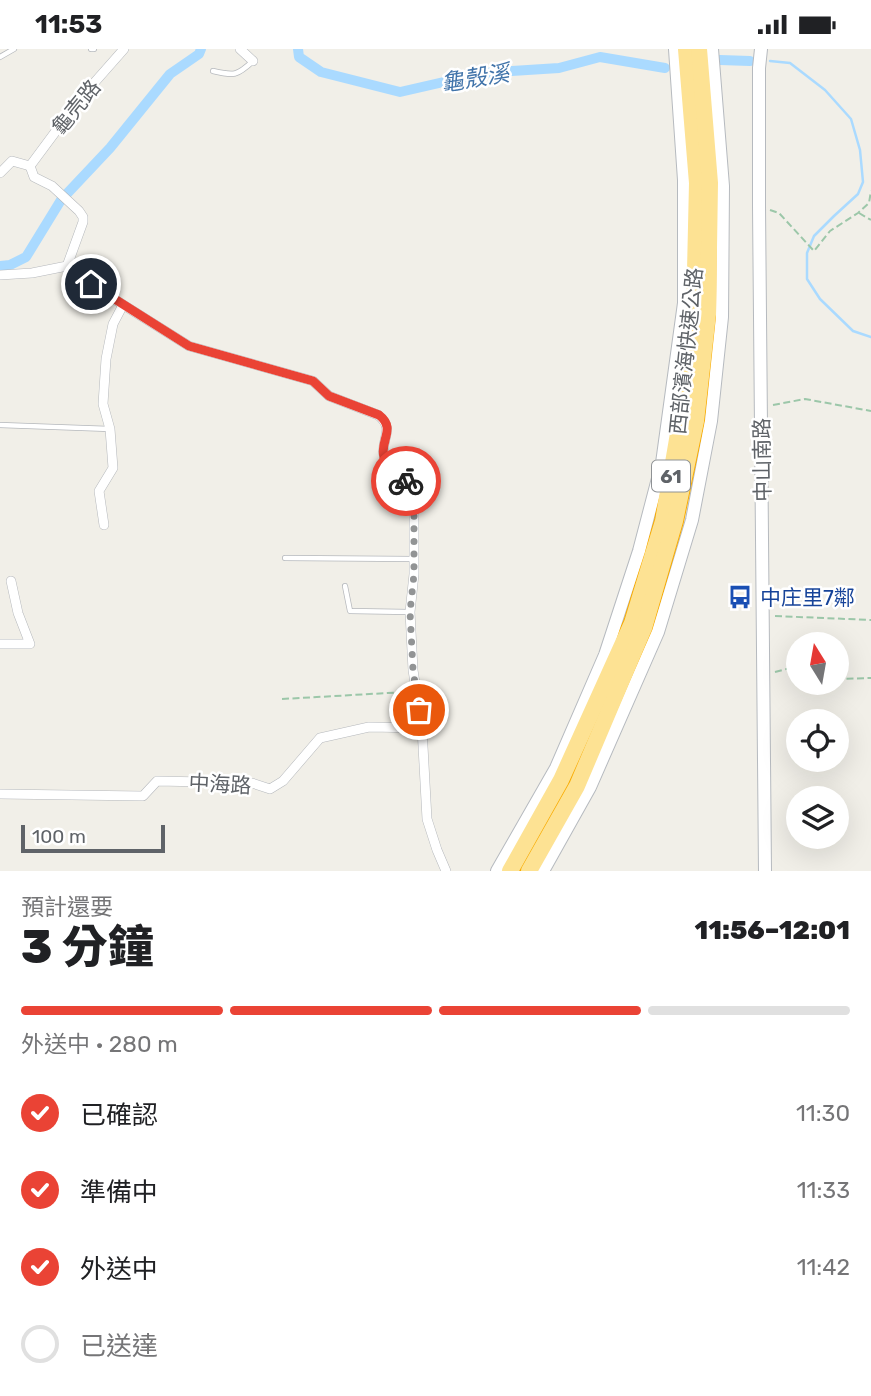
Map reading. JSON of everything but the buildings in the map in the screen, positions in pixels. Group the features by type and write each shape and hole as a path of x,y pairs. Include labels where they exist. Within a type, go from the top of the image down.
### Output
{"highway":[{"name":"西部濱海快速公路","path":"510,871 561,780 632,623 663,521 681,417 694,314 697,183 686,49"},
{"name":"西部濱海快速公路","path":"529,871 577,786 643,628 675,521 696,421 708,314 710,183 699,49"}],"street":[{"name":"龜壳路","path":"30,166 79,100 124,49"},
{"path":"240,49 253,61"},
{"path":"497,871 556,768 605,655 639,551 663,463 684,303 684,180 675,49"},
{"path":"543,871 590,787 658,632 692,520 711,421 722,317 723,186 712,49"},
{"name":"中山南路","path":"761,49 759,206 765,871"},
{"path":"0,173 12,161 30,166 34,177 52,186 79,211 83,222 67,266"},
{"path":"0,275 32,273 67,266 189,346 313,381 329,396 379,415 384,420 387,429 384,459 411,486 414,495 414,559 410,612 413,670 422,728 427,819 436,850 446,871"},
{"path":"103,525 99,491 113,468 110,429 103,404 106,359 113,324 123,305"},
{"path":"0,643 30,644 18,613 11,581"},
{"name":"中海路","path":"0,794 143,796 157,781 252,783 270,789 283,781 320,738 369,727 422,728"}],"lane":[{"path":"0,57 14,49"},
{"path":"213,71 229,75 240,73 253,61"},
{"path":"0,425 110,429"},
{"path":"285,558 414,559"},
{"path":"345,586 350,611 410,612"}],"path":[{"path":"759,206 779,213 814,251 830,230 869,203 871,191"},
{"path":"858,213 871,220"},
{"path":"762,407 805,399 871,411"},
{"path":"764,615 871,620"},
{"path":"764,675 786,669"},
{"path":"849,679 871,678"},
{"path":"282,699 416,691"}],"waterway":[{"name":"龜殼溪","path":"0,266 10,265 26,257 61,200 110,148 170,74 199,54 201,49"},
{"name":"龜殼溪","path":"298,49 299,57 321,72 400,92 483,73 559,68 600,57 665,68"},
{"name":"龜殼溪","path":"720,60 750,61"},
{"name":"龜殼溪","path":"770,61 790,63 825,90 851,119 860,150 863,182 858,194 814,236 807,253 807,279 820,299 853,331 871,337"}],"way so far":[{"path":"406,481 414,495 414,574 410,612 413,670 419,710"}],"place":[{"name":"中庄里7鄰","path":"740,597"}],"route":[{"path":"91,284 189,346 313,381 329,396 379,415 387,429 384,459 406,481"}]}
